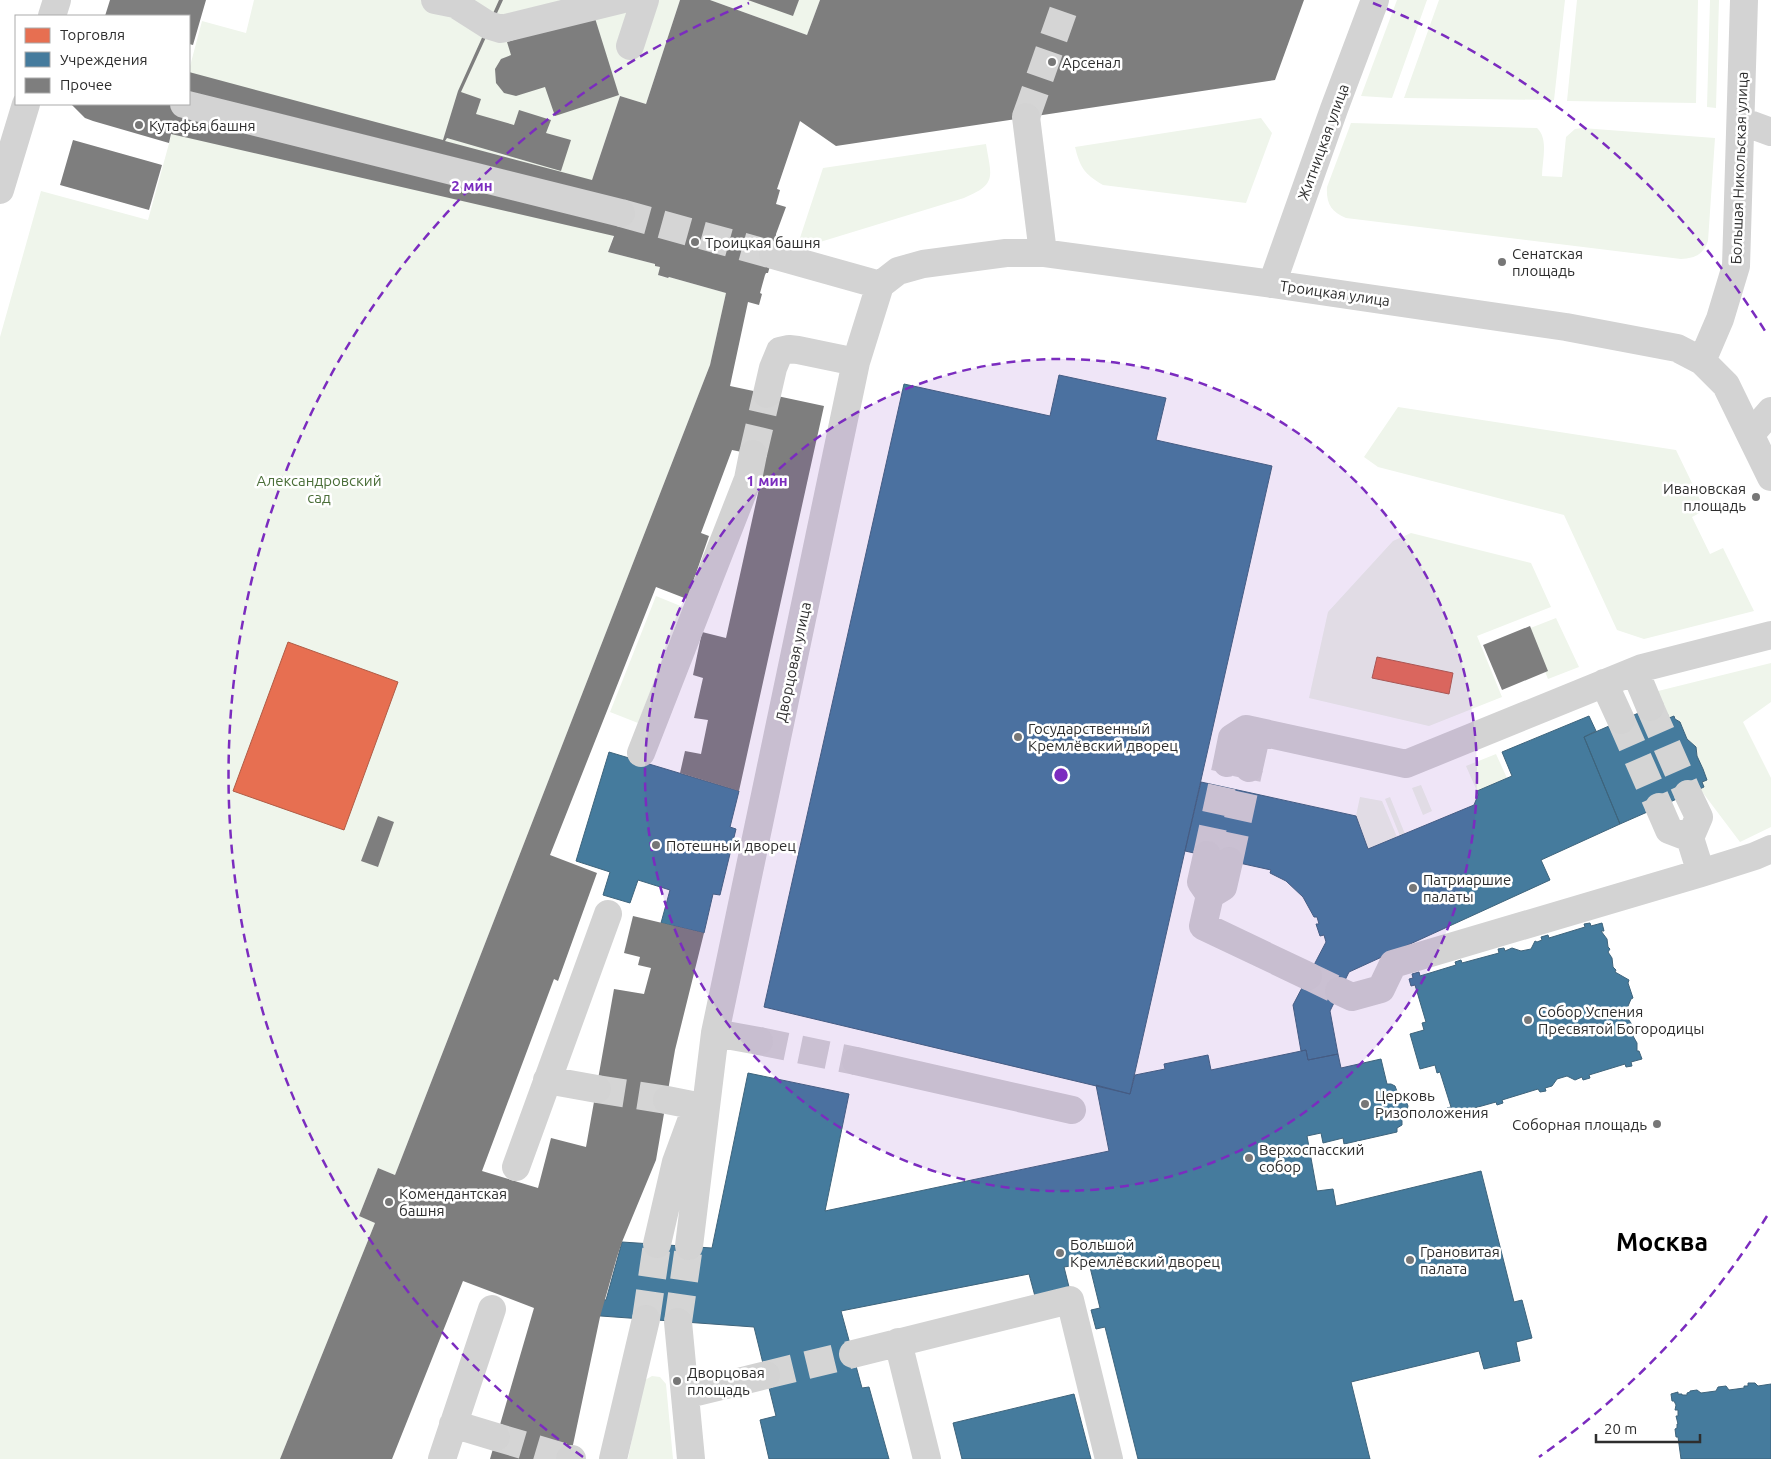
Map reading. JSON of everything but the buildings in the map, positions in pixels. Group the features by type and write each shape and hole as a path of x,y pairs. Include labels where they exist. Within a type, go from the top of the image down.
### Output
{"street":[{"path":"52,15 57,0"},
{"path":"435,0 455,4 488,25 501,29 620,0"},
{"path":"630,46 645,0"},
{"name":"Житницкая улица","path":"1272,284 1375,0"},
{"name":"Большая Никольская улица","path":"1702,361 1720,320 1736,266 1744,0"},
{"path":"0,190 5,158 26,105"},
{"path":"188,105 621,214"},
{"path":"1026,117 1043,254"},
{"path":"1741,121 1771,132"},
{"name":"Троицкая улица","path":"880,285 898,271 923,264 1006,254 1043,254 1272,284 1566,327 1640,340 1677,348 1702,361 1726,385 1771,477"},
{"path":"773,255 880,285"},
{"name":"Дворцовая улица","path":"715,1037 856,362 880,285"},
{"path":"767,394 772,368 780,351 798,350 856,362"},
{"path":"1750,434 1771,411"},
{"path":"641,754 748,479 753,454"},
{"path":"1238,766 1232,738 1246,729 1406,764 1642,668 1771,636"},
{"path":"1634,671 1650,707"},
{"path":"1604,683 1621,720"},
{"path":"1688,794 1699,817 1690,838 1700,873"},
{"path":"1659,807 1669,830 1690,838"},
{"path":"1340,991 1352,997 1381,989 1393,964 1700,873 1755,856 1771,849"},
{"path":"1218,858 1223,887 1210,895 1203,926 1308,976"},
{"path":"516,1167 608,914"},
{"path":"715,1037 759,1041"},
{"path":"657,1244 676,1162 697,1106 715,1037"},
{"path":"689,1246 715,1037"},
{"path":"856,1061 1072,1110"},
{"path":"547,1080 597,1089"},
{"path":"667,1100 697,1106"},
{"path":"853,1354 1070,1300 1110,1459"},
{"path":"442,1459 492,1309"},
{"path":"614,1459 646,1320"},
{"path":"678,1322 691,1459"},
{"path":"898,1342 927,1459"},
{"path":"685,1395 766,1375"},
{"path":"453,1424 496,1437"}],"green space":[{"name":"Александровский сад","path":"254,0 680,0 646,104 620,96 592,180 628,190 608,252 655,264 655,266 660,267 659,276 726,293 710,365 395,1175 378,1168 359,1216 375,1223 280,1459 0,1459 0,337 41,191 148,220 173,129 190,105 190,66 202,21 246,33"},
{"path":"710,0 820,0 807,35"},
{"path":"1397,0 1427,0 1392,98 1361,96"},
{"path":"1439,0 1565,0 1554,100 1404,98"},
{"path":"1577,0 1698,0 1696,103 1567,101"},
{"path":"1710,0 1719,0 1716,108 1707,107"},
{"path":"1261,118 1272,133 1246,203 1103,185 1091,177 1084,169 1075,147"},
{"path":"1351,123 1537,128 1541,133 1544,144 1542,176 1562,177 1566,137 1575,129 1715,138 1708,241 1704,250 1698,255 1681,259 1346,218 1330,206 1327,198 1327,187"},
{"path":"986,144 990,178 975,193 807,246 798,244 823,168"},
{"path":"1398,407 1676,450 1705,510 1692,517 1710,554 1723,548 1754,611 1644,639 1617,630 1564,515 1378,467 1364,457"},
{"path":"1411,533 1531,563 1551,607 1477,636 1502,697 1429,726 1309,698 1328,612 1393,541"},
{"path":"656,596 683,607 638,723 610,712"},
{"path":"1556,618 1579,667 1548,679 1528,629"},
{"path":"1771,663 1771,702 1743,722 1771,778 1771,827 1740,842 1700,789 1704,787 1702,782 1703,768 1697,756 1696,747 1687,739 1682,725 1674,716 1669,718 1667,714 1664,715 1654,692"},
{"path":"1496,754 1507,778 1477,791 1466,766"},
{"path":"1421,785 1432,811 1423,815 1412,788"},
{"path":"1360,797 1382,801 1397,837 1368,849 1356,816"},
{"path":"1390,797 1405,834 1400,836 1385,799"},
{"path":"652,1376 660,1377 666,1384 673,1459 628,1459 643,1383"}],"tunnel":[{"path":"1026,117 1067,0"},
{"path":"621,213 773,255"},
{"path":"753,454 767,394"},
{"path":"1650,707 1688,794"},
{"path":"1621,720 1659,807"},
{"path":"1207,855 1227,763"},
{"path":"1229,861 1249,768"},
{"path":"1308,976 1339,991"},
{"path":"759,1041 856,1061"},
{"path":"597,1089 667,1100"},
{"path":"646,1319 657,1244"},
{"path":"678,1322 689,1246"},
{"path":"766,1375 853,1354"},
{"path":"496,1437 570,1459"}],"place":[{"name":"Арсенал","path":"1052,62"},
{"name":"Кутафья башня","path":"139,125"},
{"name":"Троицкая башня","path":"695,242"},
{"name":"Сенатская площадь","path":"1502,262"},
{"name":"Ивановская площадь","path":"1756,497"},
{"name":"Государственный Кремлёвский дворец","path":"1018,737"},
{"name":"Потешный дворец","path":"656,845"},
{"name":"Патриаршие палаты","path":"1413,888"},
{"name":"Собор Успения Пресвятой Богородицы","path":"1528,1020"},
{"name":"Церковь Ризоположения","path":"1365,1104"},
{"name":"Соборная площадь","path":"1657,1124"},
{"name":"Верхоспасский собор","path":"1249,1158"},
{"name":"Комендантская башня","path":"389,1202"},
{"name":"Большой Кремлёвский дворец","path":"1060,1253"},
{"name":"Грановитая палата","path":"1410,1260"},
{"name":"Дворцовая площадь","path":"677,1381"}],"district":[{"name":"Москва","path":"1662,1242"}]}
